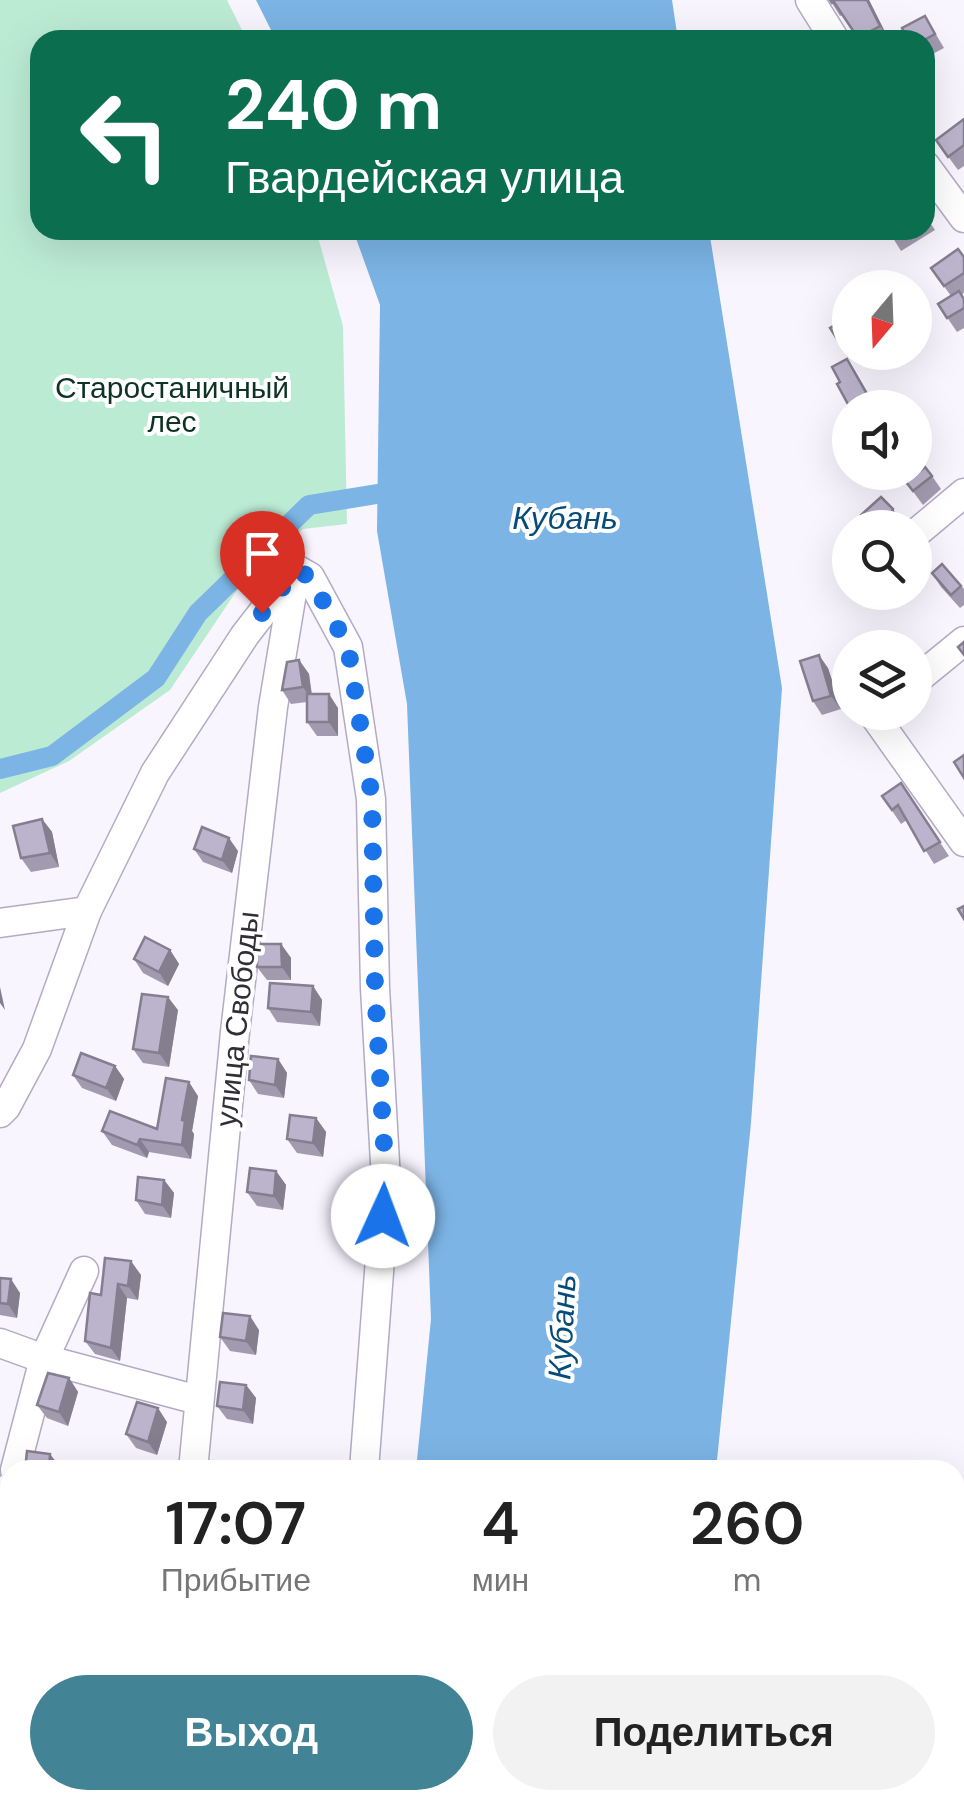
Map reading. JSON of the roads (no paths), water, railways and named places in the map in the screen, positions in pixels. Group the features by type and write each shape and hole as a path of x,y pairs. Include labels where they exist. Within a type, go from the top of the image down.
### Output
{"street":[{"path":"810,0 829,30"},
{"path":"935,179 964,218"},
{"path":"932,520 964,493"},
{"path":"0,1112 37,1048 87,911 155,773 245,635 296,570 310,577 348,647 372,798 375,988 386,1180 365,1460"},
{"name":"улица Свободы","path":"194,1460 246,936 273,706 296,570"},
{"path":"932,666 964,641"},
{"path":"887,730 964,842"},
{"path":"0,923 87,911"},
{"path":"17,1460 44,1359 84,1271"},
{"path":"0,1343 44,1359 198,1400"}],"water":[{"path":"256,0 672,0 676,30 271,30"},
{"name":"Кубань","path":"357,240 711,240 782,688 751,1123 717,1460 417,1460 431,1319 407,704 377,531 380,305"}],"waterway":[{"path":"0,769 52,756 156,678 198,613 309,505 377,494"}],"park label":[{"name":"Старостаничный лес","path":"172,404"}]}
